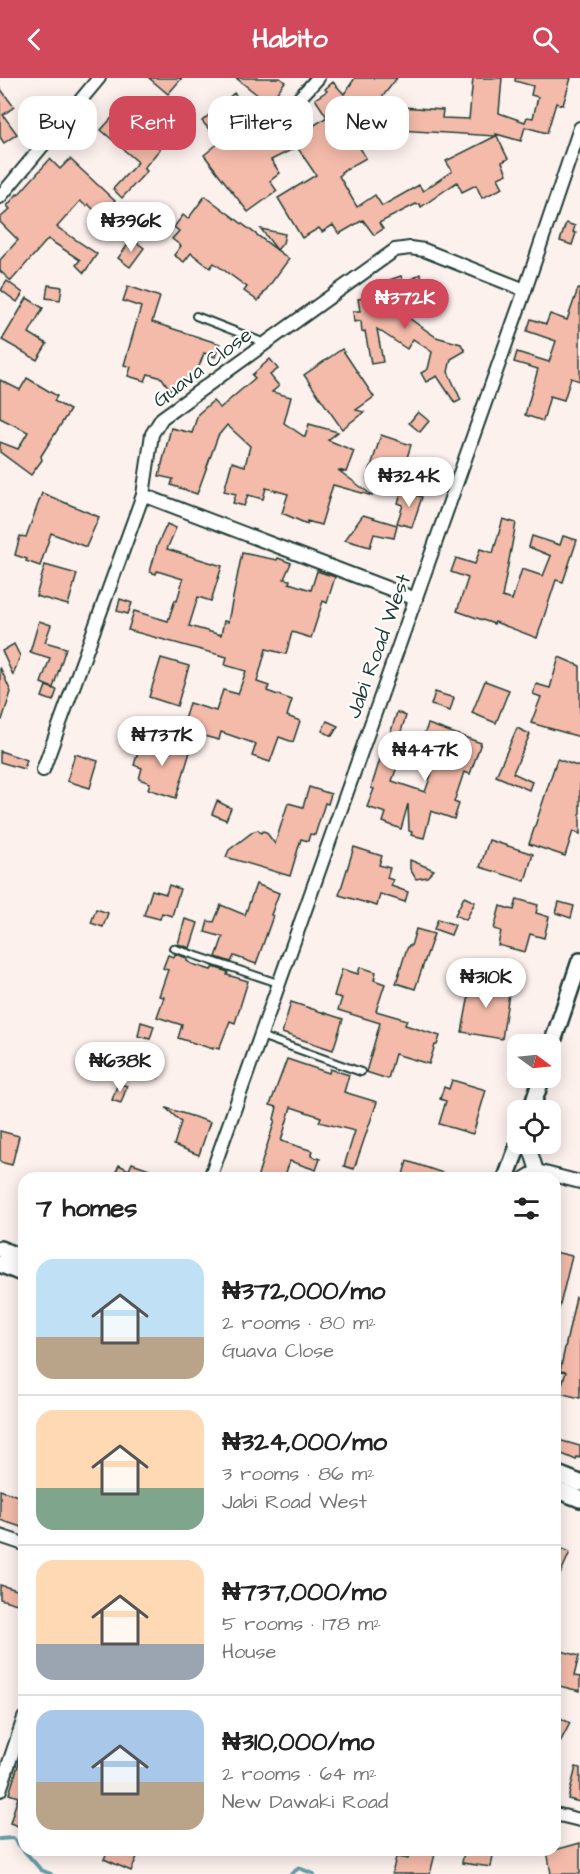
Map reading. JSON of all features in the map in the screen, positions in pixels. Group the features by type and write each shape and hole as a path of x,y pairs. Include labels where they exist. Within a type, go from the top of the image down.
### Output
{"street":[{"path":"0,197 99,78"},
{"path":"301,96 318,78"},
{"name":"Jabi Road West","path":"212,1172 525,290 580,128"},
{"name":"Guava Close","path":"43,770 143,495 152,434 162,418 395,249 424,250 525,290"},
{"path":"143,495 416,598"},
{"path":"555,1034 580,961"},
{"path":"508,1172 515,1154"},
{"path":"532,1154 537,1171 541,1172"},
{"path":"561,1177 580,1182"},
{"path":"0,1249 18,1256"},
{"path":"0,1264 18,1272"},
{"path":"561,1475 580,1483"},
{"path":"561,1491 580,1499"},
{"path":"0,1536 18,1542"},
{"path":"1,1783 18,1735"},
{"path":"561,1815 580,1820"}],"lane":[{"path":"196,316 265,344"},
{"path":"173,948 278,983"},
{"path":"260,1036 361,1072"}],"building":[{"path":"149,78 182,78 168,94"},
{"path":"236,78 280,78 285,82 276,96 259,96"},
{"path":"355,78 397,78 383,96 325,96 325,114 315,99 327,91 325,89 333,82 344,94"},
{"path":"473,78 502,78 499,113 525,122 527,117 533,118 538,97 531,95 533,86 515,81 515,78 571,78 563,105 556,103 547,133 525,127 521,141 496,134 508,159 502,162 507,174 498,178 503,188 482,198 476,185 462,192 457,182 421,207 420,204 416,204 379,223 383,229 374,235 363,220 339,234 333,225 322,232 319,228 302,238 278,198 316,175 299,150 313,150 313,126 325,118 325,150 361,150 366,158 341,172 339,176 357,207 375,195 382,206 419,185 423,191 452,171 446,161 496,136 409,131 409,107 443,110 442,118 469,119"},
{"path":"0,88 14,107 3,115 17,134 4,143 0,137"},
{"path":"208,116 208,128 202,121"},
{"path":"109,121 109,137 101,130"},
{"path":"124,150 159,150 144,168 147,171 122,198 113,189 138,162"},
{"path":"210,150 291,150 271,160 280,173 270,181 277,191 248,212 204,155"},
{"path":"50,159 60,169 70,159 115,201 100,216 88,204 86,206 80,201 57,227 97,254 84,273 76,265 80,260 48,239 11,281 0,271 0,260 18,240 0,222 0,218 10,209 7,206 17,194"},
{"path":"205,196 289,259 258,301 244,291 247,287 214,263 210,268 191,253 184,262 174,255 181,246 172,239 179,231 174,227 183,215 188,219"},
{"path":"566,223 575,226 573,232 576,233 572,245 560,241"},
{"path":"261,229 285,234 283,243 277,250"},
{"path":"132,239 144,248 130,267 118,258"},
{"path":"420,274 425,283 398,294 406,316 436,337 461,344 465,351 451,359 448,372 461,400 455,403 437,376 426,382 421,373 428,369 432,352 413,339 407,349 377,329 383,362 371,364 361,321 354,322 353,311 360,311 358,299 379,296 375,285 401,276 404,283"},
{"path":"7,281 23,293 17,302 1,290"},
{"path":"48,285 62,287 60,300 46,298"},
{"path":"128,286 160,297 152,322 220,344 215,357 204,353 197,372 170,390 162,378 148,374 145,381 128,376 131,367 124,365 141,307 123,301"},
{"path":"578,289 580,289 580,381 571,378 564,400 550,396 543,421 525,415 538,369 514,362 517,352 549,362 556,341 527,331 531,319 546,324 550,314 567,320"},
{"path":"27,298 43,308 29,333 47,344 37,360 2,340"},
{"path":"342,349 374,397 356,410 364,412 342,429 304,375"},
{"path":"270,359 278,369 270,375 279,386 272,392 291,397 284,423 305,437 309,424 338,432 328,440 354,451 346,472 338,470 373,496 333,485 321,525 307,521 307,524 282,513 288,494 266,488 263,499 248,495 244,506 233,503 236,494 224,491 232,462 245,466 250,446 227,425 218,436 197,494 171,485 173,479 159,476 171,428 192,433 198,414 213,401 220,408 255,378 252,375"},
{"path":"27,378 57,396 54,401 70,410 31,475 0,452 0,442 18,449 28,432 0,418 0,380 20,390"},
{"path":"418,412 429,421 420,432 409,423"},
{"path":"381,435 411,445 404,467 398,465 391,487 367,479"},
{"path":"402,491 422,497 412,527 397,523 403,505 398,503"},
{"path":"42,493 99,517 86,547 51,533 40,566 15,555 20,536 26,537"},
{"path":"363,515 397,525 394,538 374,534 370,547 345,540"},
{"path":"503,519 516,523 502,597 512,600 522,569 543,576 551,556 529,547 532,536 560,545 563,536 577,540 563,582 556,580 537,638 457,611 468,578 451,572 456,558 475,564 480,549 493,553"},
{"path":"167,524 176,528 167,549 222,566 211,601 198,597 189,626 221,635 224,621 228,622 242,553 277,560 278,558 291,563 284,579 290,580 289,583 311,590 317,571 335,577 327,603 323,601 311,638 292,632 286,654 266,649 257,682 269,686 267,691 292,700 287,716 300,721 293,742 279,737 270,762 252,756 256,744 221,732 219,740 181,730 189,703 216,711 223,690 238,694 246,671 225,665 227,657 128,630 134,611 168,621 175,600 177,601 183,579 157,571 156,574 150,572 157,546"},
{"path":"45,565 77,574 68,605 36,596"},
{"path":"120,599 132,603 128,614 117,611"},
{"path":"39,621 51,625 45,642 66,648 53,688 41,683 50,658 30,652"},
{"path":"14,644 20,656 13,675 2,651"},
{"path":"559,657 580,666 580,737 531,723 541,697 533,694 536,684 550,688"},
{"path":"161,658 189,666 177,706 149,697"},
{"path":"0,667 11,692 2,720 0,720"},
{"path":"485,681 509,690 496,723 472,713"},
{"path":"46,686 57,690 53,701 42,697"},
{"path":"435,692 454,698 450,711 431,705"},
{"path":"397,712 406,716 395,750 386,747"},
{"path":"327,721 338,726 332,736 322,731"},
{"path":"428,724 481,743 470,774 464,772 454,802 459,804 454,819 431,811 424,838 411,835 412,832 409,831 408,804 401,829 383,822 386,813 367,807 374,789 371,788 381,756 399,761 392,781 425,792 436,761 417,754"},
{"path":"517,728 530,734 513,773 532,782 529,790 496,776"},
{"path":"142,738 190,752 176,798 148,789 150,783 139,779 142,768 134,765"},
{"path":"0,751 27,760 24,769 0,762"},
{"path":"75,754 98,761 90,788 67,781"},
{"path":"557,759 580,767 580,834 573,831 565,856 529,844"},
{"path":"309,787 331,794 328,804 325,803 315,835 310,834 308,841 301,839 290,876 226,857 229,850 254,831 266,832 275,844 288,803 303,807"},
{"path":"217,801 231,808 226,820 212,814"},
{"path":"489,840 533,854 525,881 480,867"},
{"path":"354,847 382,856 379,865 390,868 387,878 393,880 391,886 408,892 405,902 380,894 377,906 339,895"},
{"path":"410,860 434,870 427,877 416,879 410,869"},
{"path":"256,884 279,893 256,964 234,956 231,962 216,957 223,937 205,932 208,921 214,922 221,905 245,915"},
{"path":"169,885 180,889 172,916 162,913 160,919 144,915 152,890 166,894"},
{"path":"464,897 475,902 466,920 455,915"},
{"path":"517,899 538,905 536,913 549,917 544,938 530,934 525,952 498,945 501,931 494,929 500,906 514,910"},
{"path":"559,902 574,906 571,918 556,913"},
{"path":"96,909 108,913 103,927 91,923"},
{"path":"185,919 198,923 190,948 178,944"},
{"path":"438,919 455,925 451,935 434,929"},
{"path":"416,929 434,934 415,989 396,983"},
{"path":"175,954 187,958 187,961 192,964 211,970 213,967 228,972 227,975 248,981 235,1023 230,1021 219,1049 178,1038 182,1025 157,1017 164,997 159,996 168,970 163,968 168,955 174,957"},
{"path":"360,967 376,972 374,980 385,984 376,1011 407,1020 405,1025 440,1036 429,1064 395,1054 388,1079 366,1072 380,1023 338,1010 342,998 334,996 342,969 358,974"},
{"path":"472,979 510,987 502,1039 462,1032"},
{"path":"291,1002 343,1019 333,1050 282,1033"},
{"path":"141,1022 154,1026 150,1039 138,1036"},
{"path":"130,1053 163,1066 158,1078 129,1055"},
{"path":"287,1059 329,1073 330,1069 349,1075 344,1092 377,1102 354,1169 344,1166 355,1131 319,1122 321,1117 291,1107 281,1141 313,1151 311,1156 320,1159 316,1170 290,1161 286,1172 259,1172 275,1120 277,1107 270,1105"},
{"path":"452,1080 486,1090 473,1134 439,1124 446,1101 440,1099 444,1087 449,1089"},
{"path":"118,1083 127,1086 121,1103 112,1100"},
{"path":"166,1108 210,1122 199,1155 174,1145 181,1122"},
{"path":"0,1131 19,1136 12,1165 0,1162"},
{"path":"407,1161 440,1172 404,1172"},
{"path":"132,1163 158,1172 116,1172 119,1165 129,1170"},
{"path":"561,1253 572,1256 561,1301"},
{"path":"576,1297 580,1298 580,1398 561,1393 566,1372 561,1371"},
{"path":"561,1441 580,1446 580,1458 577,1457 576,1460 561,1454"},
{"path":"0,1490 18,1496 18,1526 0,1520"},
{"path":"561,1548 570,1552 561,1572"},
{"path":"0,1585 18,1590 18,1604 0,1599"},
{"path":"561,1651 579,1656 574,1676 580,1677 580,1691 561,1686"},
{"path":"561,1718 570,1723 561,1740"},
{"path":"18,1766 18,1797 9,1794"},
{"path":"576,1767 580,1768 580,1802 568,1799"},
{"path":"18,1797 18,1826 10,1823"},
{"path":"580,1843 580,1874 551,1874 548,1856 561,1856 561,1848"},
{"path":"105,1856 137,1856 131,1871 104,1859"},
{"path":"409,1856 434,1856 430,1874 392,1874 396,1857 408,1859"},
{"path":"463,1856 493,1856 491,1867 462,1863"}],"waterway":[{"path":"0,1839 13,1838 18,1844"},
{"path":"29,1856 41,1870 51,1874"},
{"path":"291,1874 299,1868 314,1874"}]}
